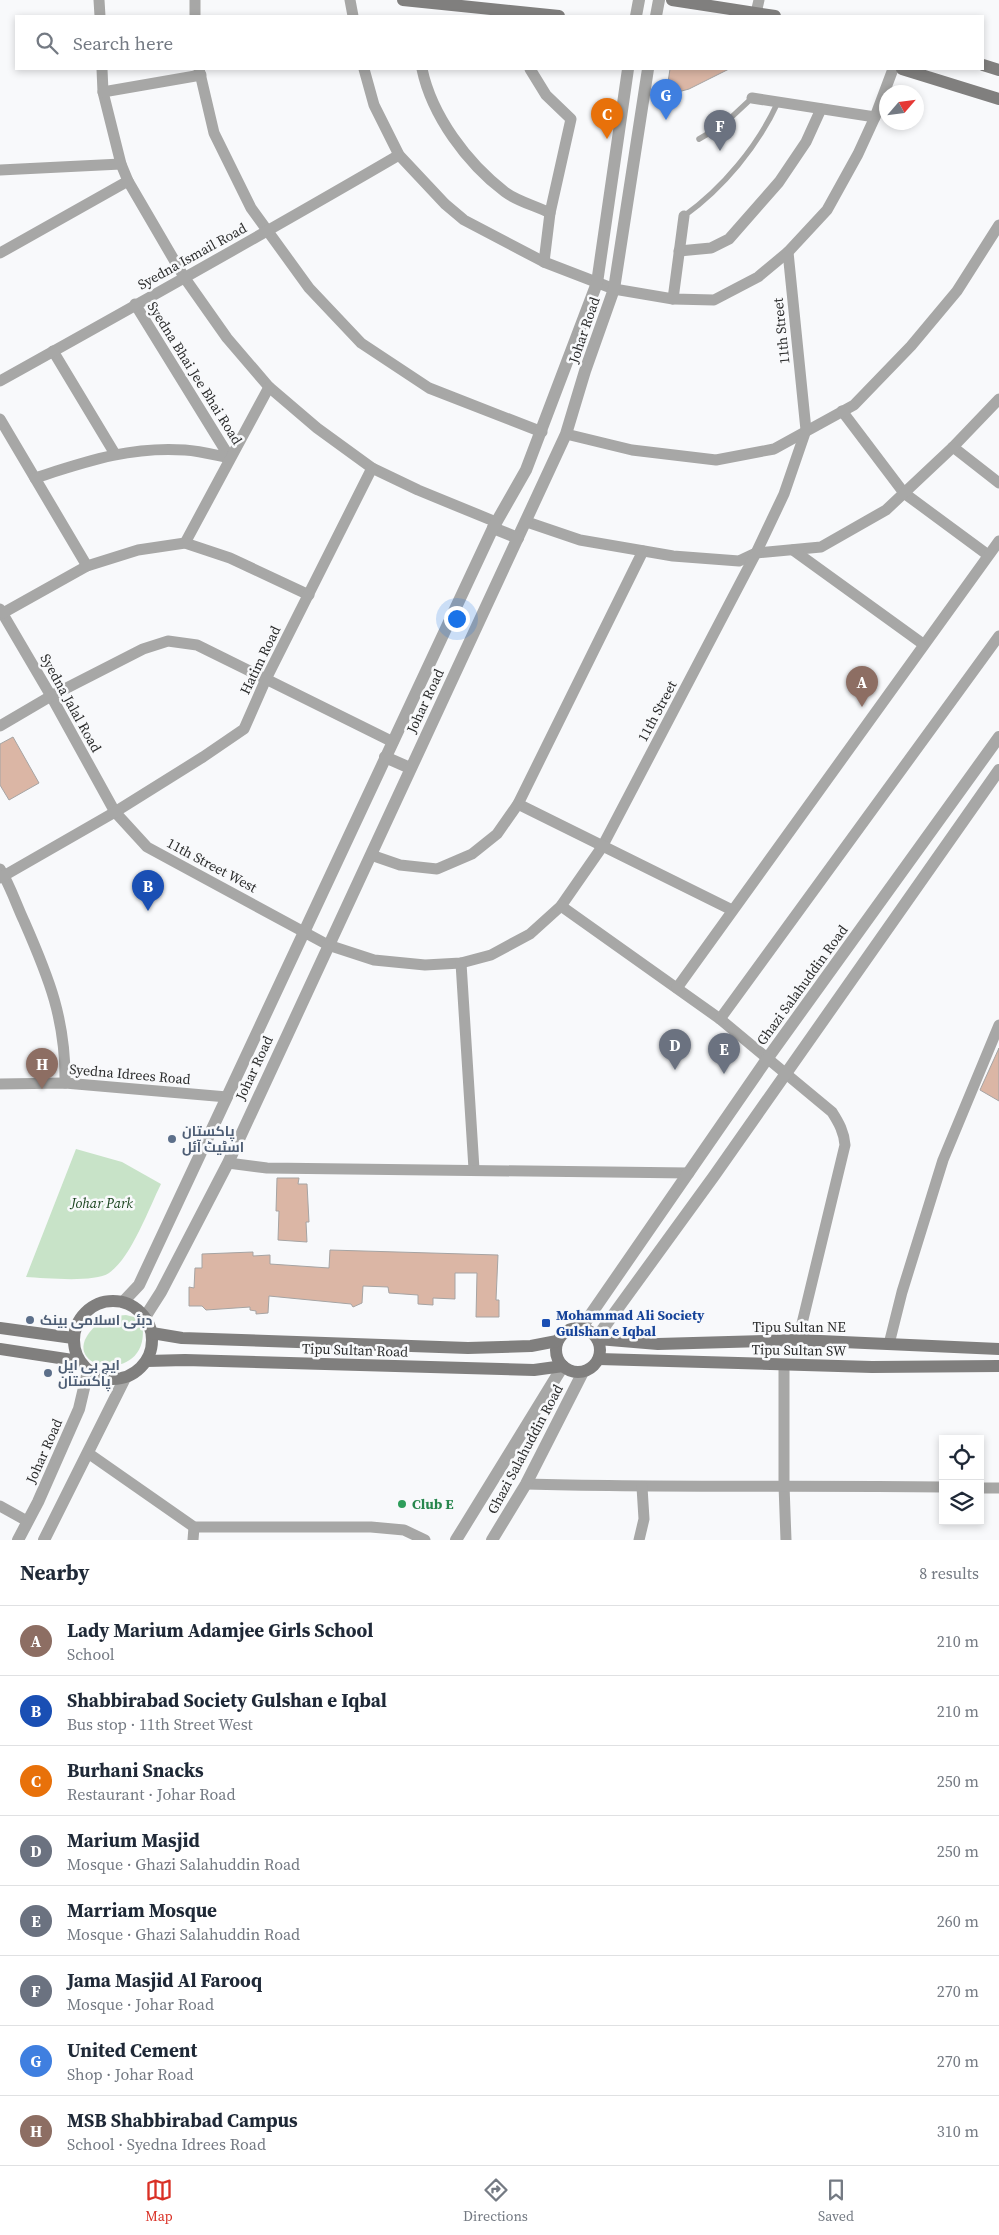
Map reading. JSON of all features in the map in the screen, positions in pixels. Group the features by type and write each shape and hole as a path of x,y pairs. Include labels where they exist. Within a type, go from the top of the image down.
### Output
{"main road":[{"path":"403,0 549,15"},
{"path":"672,0 757,6 773,15"},
{"path":"984,65 999,70"},
{"path":"905,70 999,99"},
{"path":"111,1300 123,1302 135,1308 145,1317 152,1333 152,1343 147,1361 141,1368 125,1378 112,1380 99,1377 84,1366 75,1350 73,1338 81,1316 90,1308 111,1300"},
{"path":"576,1327 582,1328 588,1329 598,1338 601,1353 599,1359 589,1369 583,1372 576,1372 563,1366 556,1354 557,1341 565,1331 576,1327"},
{"path":"0,1328 73,1338"},
{"name":"Tipu Sultan Road","path":"152,1333 182,1338 468,1348 531,1346 557,1341"},
{"name":"Tipu Sultan NE","path":"598,1338 658,1344 798,1340 999,1349"},
{"path":"0,1349 84,1366"},
{"name":"Tipu Sultan SW","path":"599,1359 872,1367 999,1366"},
{"name":"Tipu Sultan Road","path":"147,1361 185,1360 534,1370 563,1366"}],"street":[{"path":"99,0 100,15"},
{"path":"195,0 195,15"},
{"path":"350,0 353,15"},
{"path":"636,15 639,0"},
{"path":"656,15 659,0"},
{"path":"102,70 103,92 121,164 128,181 184,277 227,338 269,388 317,428 372,468 518,538"},
{"path":"364,70 374,105 399,156 445,204 464,220 544,262 614,289 673,299 714,300 758,277 788,252 827,210 858,154 875,117 893,70"},
{"path":"422,70 436,107 463,153 506,193 550,212"},
{"path":"531,70 546,95 571,119 550,212 544,262"},
{"name":"Johar Road","path":"123,1302 139,1284 494,525 526,470 542,432 597,283 628,70"},
{"name":"Johar Road","path":"145,1317 161,1292 228,1163 410,768 527,522 566,434 585,371 614,289 648,70"},
{"path":"103,92 200,72 214,133 250,208 308,288 362,343 429,388 542,432"},
{"path":"752,98 875,117"},
{"path":"679,251 712,248 729,238 779,182 806,142 821,109"},
{"name":"Syedna Ismail Road","path":"0,381 135,304 268,232 399,156"},
{"path":"0,170 121,164"},
{"path":"0,253 128,181"},
{"path":"673,299 684,216"},
{"path":"566,434 632,450 716,460 774,449 854,405 912,346 957,291 999,225"},
{"name":"11th Street","path":"305,932 328,945 374,960 425,965 461,963 491,956 530,934 561,906 602,847 756,554 784,494 806,430 788,252"},
{"name":"Syedna Bhai Jee Bhai Road","path":"135,304 230,458"},
{"path":"53,351 115,454"},
{"path":"185,544 269,388"},
{"path":"527,522 580,540 673,556 739,561 756,554 821,546 886,510 953,447 999,399"},
{"path":"842,411 904,493 988,555"},
{"path":"0,419 87,566"},
{"path":"953,447 999,483"},
{"path":"35,478 105,455 156,449 186,450 230,458"},
{"name":"Hatim Road","path":"1,875 115,812 244,729 266,679 372,468"},
{"path":"677,988 999,541"},
{"path":"1,611 87,566 138,550 185,544 230,558 309,596"},
{"path":"793,550 923,644"},
{"path":"371,855 400,866 437,869 472,854 497,834 518,804 643,551"},
{"name":"Syedna Jalal Road","path":"1,611 51,696 115,812"},
{"path":"720,1019 999,636"},
{"path":"0,726 51,696 143,649 168,641 197,645 393,742"},
{"name":"Ghazi Salahuddin Road","path":"582,1328 767,1059 999,737"},
{"path":"385,757 410,768"},
{"path":"598,1338 999,770"},
{"path":"518,804 732,910"},
{"name":"11th Street West","path":"115,812 147,847 194,874 305,932"},
{"path":"1,875 43,965 60,1020 65,1053 65,1083"},
{"path":"561,906 720,1019 832,1112 844,1134 845,1145 798,1340"},
{"path":"461,963 474,1169"},
{"path":"889,1344 902,1292 943,1160 999,1025"},
{"name":"Syedna Idrees Road","path":"0,1084 65,1083 227,1097"},
{"path":"228,1163 267,1168 689,1173"},
{"path":"784,1365 786,1540"},
{"name":"Johar Road","path":"18,1540 38,1502 79,1409 84,1366"},
{"name":"Ghazi Salahuddin Road","path":"456,1540 563,1366"},
{"name":"Ghazi Salahuddin Road","path":"492,1540 526,1484 583,1372"},
{"path":"44,1540 125,1378"},
{"path":"88,1453 194,1526 371,1527 404,1530 425,1540"},
{"path":"526,1484 642,1487 784,1485 939,1487"},
{"path":"639,1540 644,1519 642,1487"},
{"path":"984,1488 999,1488"},
{"path":"38,1502 59,1509"},
{"path":"0,1506 27,1521"},
{"path":"193,1540 194,1526"}],"lane":[{"path":"699,139 723,125 752,98"},
{"path":"684,216 702,204 726,178 768,123 778,102"}],"green space":[{"name":"Johar Park","path":"76,1149 122,1162 161,1184 132,1245 117,1266 109,1273 81,1279 26,1277"},
{"path":"126,1315 134,1317 142,1323 142,1343 134,1356 122,1364 109,1366 96,1363 87,1357 83,1346 89,1333 105,1320 115,1316"}],"building":[{"path":"670,70 727,70 689,89 678,92 667,89"},
{"path":"13,737 39,783 9,800 0,785 0,744"},
{"path":"999,1048 999,1101 980,1090"},
{"path":"277,1178 299,1178 298,1184 307,1184 309,1222 306,1222 307,1242 278,1240 279,1211 276,1211"},
{"path":"330,1250 498,1255 496,1300 499,1300 499,1317 476,1317 477,1273 455,1273 455,1299 433,1298 433,1305 418,1304 418,1295 389,1293 388,1287 363,1286 362,1303 353,1307 351,1304 269,1296 268,1313 256,1314 256,1311 250,1310 250,1307 206,1310 202,1306 189,1306 189,1287 194,1288 195,1268 202,1268 202,1254 253,1252 253,1256 270,1255 270,1264 329,1268"}],"place":[{"name":"United Cement","path":"666,120"},
{"name":"Burhani Snacks","path":"607,139"},
{"name":"Jama Masjid Al Farooq","path":"720,151"},
{"name":"Lady Marium Adamjee Girls School","path":"862,707"},
{"name":"Shabbirabad Society Gulshan e Iqbal","path":"148,911"},
{"name":"Marium Masjid","path":"675,1070"},
{"name":"Marriam Mosque","path":"724,1074"},
{"name":"MSB Shabbirabad Campus","path":"42,1089"},
{"name":"پاکستان اسٹیٹ آئل","path":"172,1139"},
{"name":"دبئی اسلامی بینک","path":"30,1320"},
{"name":"Mohammad Ali Society Gulshan e Iqbal","path":"546,1323"},
{"name":"ایچ بی ایل پاکستان","path":"48,1373"},
{"name":"Club E","path":"402,1504"}]}
